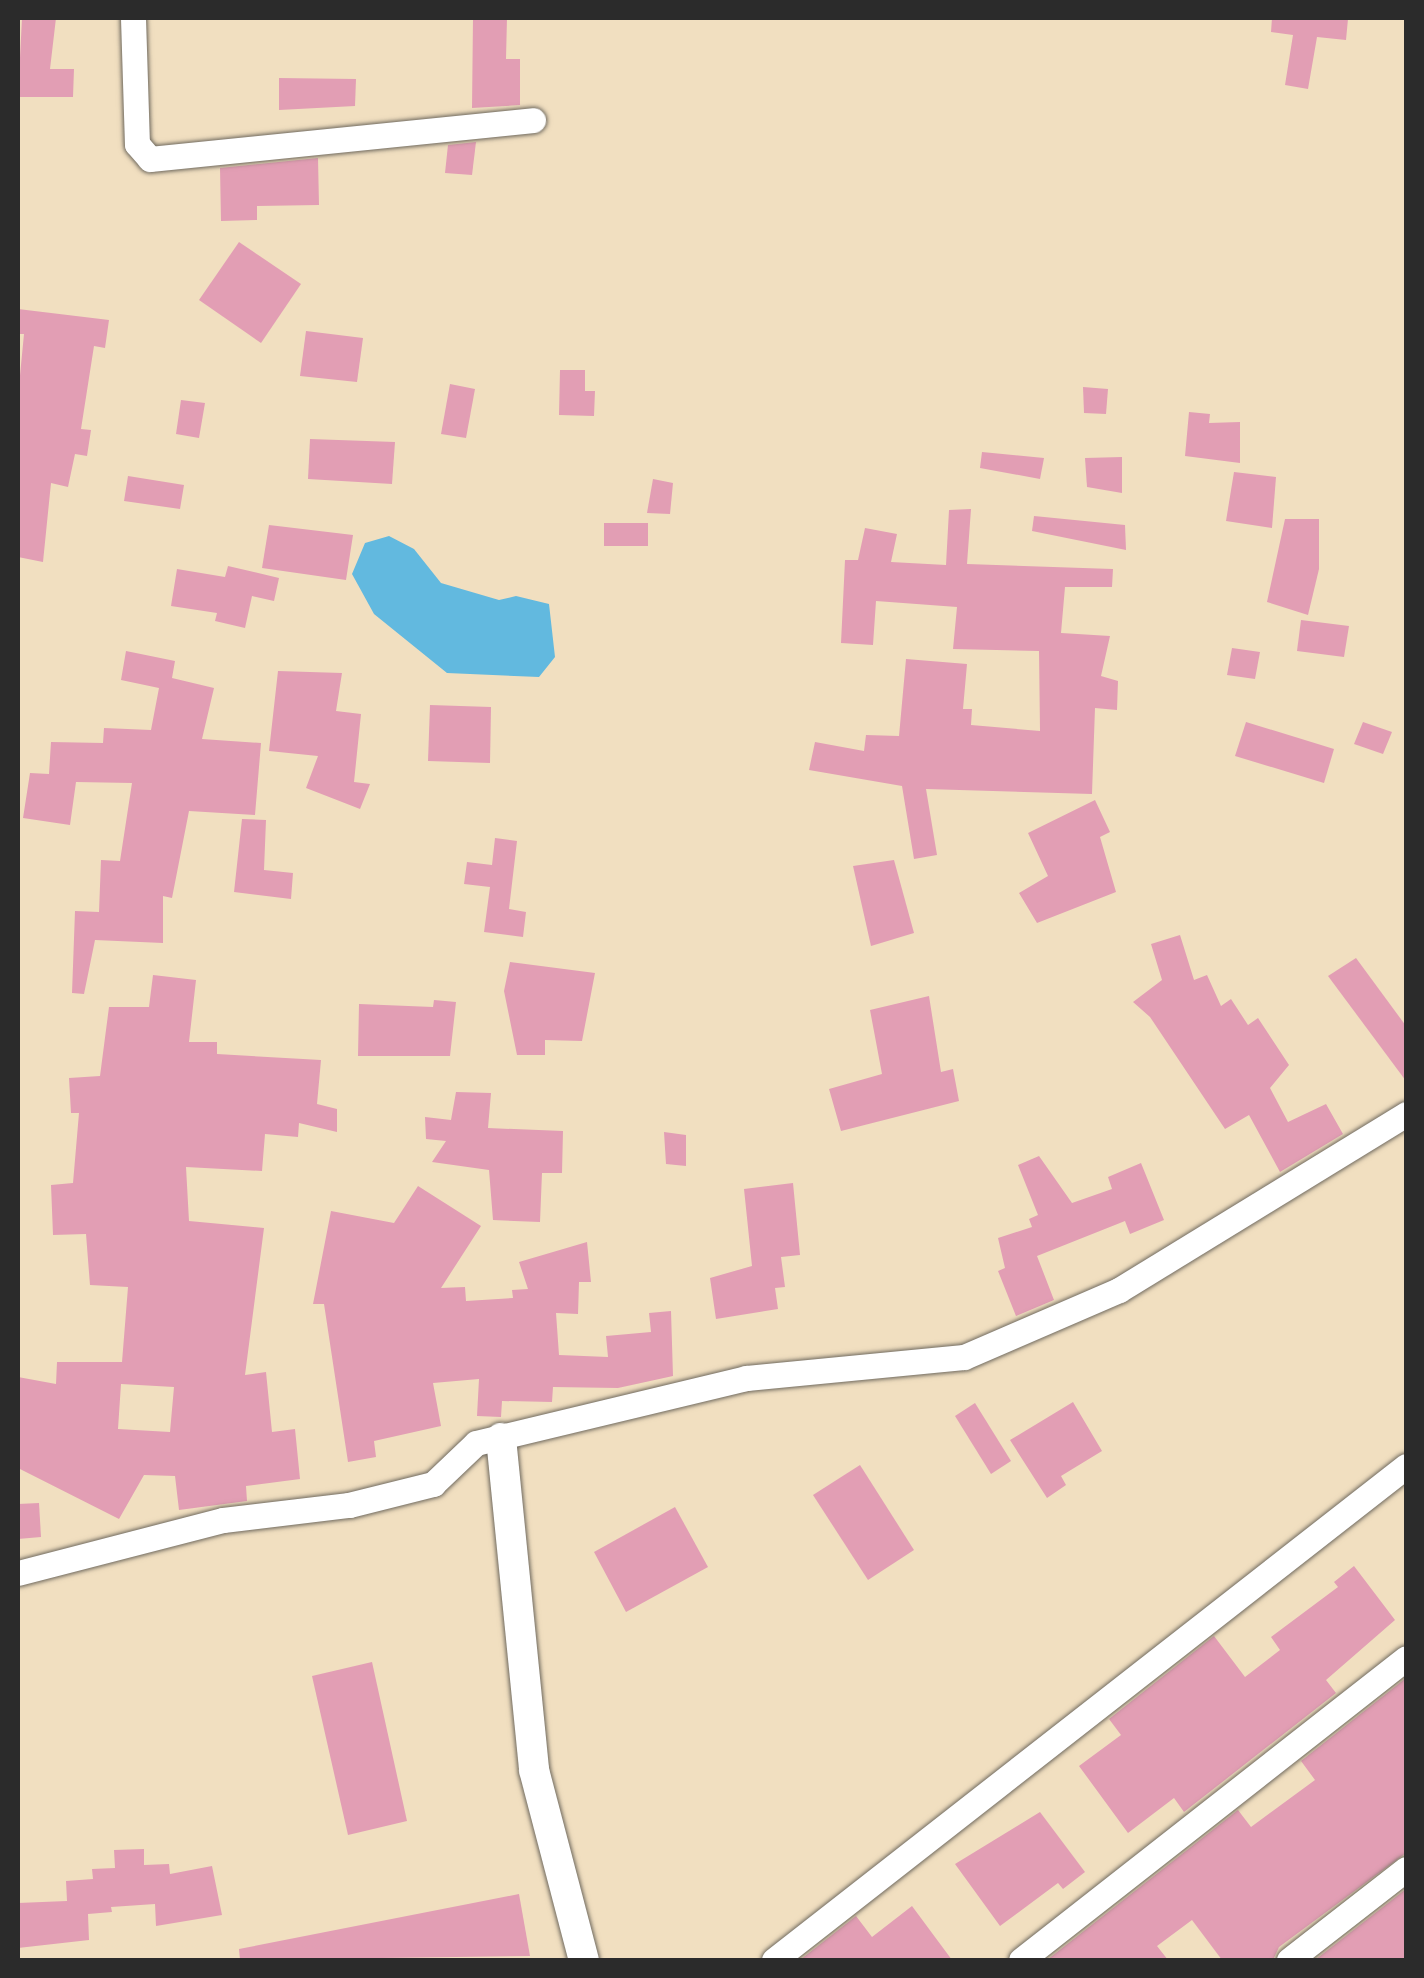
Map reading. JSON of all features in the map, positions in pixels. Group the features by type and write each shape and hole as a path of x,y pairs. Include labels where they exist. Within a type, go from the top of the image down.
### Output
{"street":[{"path":"132,18 137,144 150,159 534,120"},
{"path":"18,1573 223,1520 349,1506 432,1484 476,1444 746,1378 964,1357 1119,1290 1406,1114"},
{"path":"501,1438 534,1770 584,1960"},
{"path":"774,1960 1406,1466"},
{"path":"1022,1960 1406,1658"},
{"path":"1289,1960 1406,1870"}],"water":[{"path":"389,536 414,549 441,583 499,600 516,596 549,604 555,657 539,677 447,673 374,614 352,574 365,543"}],"building":[{"path":"22,18 56,18 50,69 74,69 73,97 18,97"},
{"path":"473,18 507,18 506,59 520,59 520,105 472,108"},
{"path":"1272,18 1348,19 1346,40 1317,37 1308,89 1285,85 1293,35 1271,32"},
{"path":"279,78 356,79 355,106 279,110"},
{"path":"476,142 472,175 445,173 448,145"},
{"path":"318,158 319,205 257,206 257,220 221,221 220,168"},
{"path":"239,242 301,284 261,343 199,300"},
{"path":"18,309 109,320 105,348 94,346 81,429 91,430 87,456 75,454 68,487 51,483 43,562 18,557 18,396 24,334 18,334"},
{"path":"306,331 363,338 357,382 300,376"},
{"path":"560,370 585,370 585,391 595,391 594,416 559,415"},
{"path":"450,384 475,389 466,438 441,434"},
{"path":"1083,387 1108,389 1106,414 1084,413"},
{"path":"181,400 205,403 199,438 176,434"},
{"path":"1189,412 1210,414 1209,423 1240,422 1240,463 1185,456"},
{"path":"310,439 395,442 392,484 308,479"},
{"path":"982,452 1044,458 1040,479 980,468"},
{"path":"1122,457 1122,493 1087,487 1085,458"},
{"path":"1234,472 1276,477 1272,528 1226,521"},
{"path":"128,476 184,485 180,509 124,501"},
{"path":"653,479 673,483 670,514 647,513"},
{"path":"971,509 967,564 1113,569 1112,587 1065,587 1061,633 1110,636 1101,676 1118,681 1117,710 1095,708 1092,794 926,789 937,855 914,859 902,786 809,770 815,742 864,751 866,735 899,736 906,659 967,664 963,709 972,709 971,725 1040,731 1039,651 953,649 957,607 876,601 873,645 841,643 845,560 858,560 865,528 897,534 891,562 946,565 949,510"},
{"path":"1034,516 1125,525 1126,550 1032,531"},
{"path":"1285,519 1319,519 1319,569 1308,615 1267,602"},
{"path":"604,523 648,523 648,546 604,546"},
{"path":"269,525 353,535 346,580 262,568"},
{"path":"228,566 279,578 274,601 252,596 245,628 215,621 217,613 171,606 177,569 225,577"},
{"path":"1301,620 1349,626 1344,657 1297,651"},
{"path":"1232,648 1260,652 1255,679 1227,675"},
{"path":"126,651 175,661 172,678 214,688 202,739 261,743 255,815 189,811 172,898 163,896 163,943 95,940 84,994 72,993 75,911 99,912 101,860 120,861 132,783 76,782 70,825 23,818 30,773 49,774 51,742 103,743 104,728 151,730 159,688 121,680"},
{"path":"278,671 342,673 336,711 361,714 354,782 370,784 360,809 306,788 318,756 269,751"},
{"path":"430,705 491,707 490,763 428,761"},
{"path":"1246,722 1334,749 1324,783 1235,756"},
{"path":"1363,722 1392,732 1383,754 1354,744"},
{"path":"1095,800 1110,832 1100,837 1116,892 1037,923 1019,893 1048,876 1028,833"},
{"path":"242,819 266,820 264,870 293,873 291,899 234,892"},
{"path":"495,838 517,841 509,909 526,912 523,937 484,932 490,887 464,884 467,862 492,865"},
{"path":"894,860 914,933 871,946 853,866"},
{"path":"1180,935 1194,980 1207,975 1221,1006 1231,999 1248,1025 1258,1018 1289,1065 1270,1088 1288,1122 1326,1104 1343,1134 1280,1172 1249,1115 1225,1129 1150,1017 1133,1002 1162,980 1151,944"},
{"path":"1356,958 1406,1026 1406,1081 1328,976"},
{"path":"510,962 595,973 582,1041 545,1040 545,1055 517,1055 504,991"},
{"path":"153,975 196,980 189,1042 217,1042 217,1054 321,1060 317,1104 337,1109 337,1132 299,1123 298,1137 265,1134 262,1171 186,1167 189,1221 264,1228 245,1375 266,1372 272,1432 295,1429 300,1479 246,1486 247,1501 179,1510 175,1476 144,1475 119,1519 18,1468 18,1377 56,1384 57,1362 122,1362 128,1287 90,1285 86,1234 53,1235 51,1185 73,1183 79,1113 71,1113 69,1078 100,1076 109,1007 149,1007","holes":["121,1384 174,1387 170,1432 118,1429"]},
{"path":"929,996 941,1072 953,1069 959,1101 841,1131 829,1089 882,1074 870,1010"},
{"path":"434,1000 456,1002 450,1056 358,1056 359,1004 433,1007"},
{"path":"456,1092 491,1093 488,1128 563,1131 562,1173 542,1173 540,1222 493,1220 489,1170 432,1162 446,1141 426,1139 425,1117 451,1120"},
{"path":"664,1132 686,1135 686,1166 666,1164"},
{"path":"1039,1156 1072,1203 1112,1189 1108,1177 1141,1163 1164,1220 1130,1234 1125,1221 1037,1256 1054,1300 1016,1316 998,1271 1005,1268 998,1238 1032,1227 1029,1219 1038,1215 1018,1165"},
{"path":"793,1183 800,1255 781,1257 785,1287 775,1288 778,1309 716,1319 710,1278 752,1266 744,1189"},
{"path":"418,1186 481,1226 441,1288 465,1287 466,1301 513,1298 512,1290 528,1289 519,1262 587,1242 591,1282 579,1282 578,1314 556,1313 559,1355 608,1357 606,1336 651,1332 649,1313 671,1311 673,1376 618,1388 553,1387 552,1402 502,1401 501,1417 477,1416 479,1379 433,1383 441,1426 374,1441 376,1457 348,1462 324,1304 313,1304 331,1211 394,1223"},
{"path":"1073,1402 1102,1451 1061,1476 1066,1485 1047,1498 1010,1440"},
{"path":"975,1403 1011,1461 991,1474 955,1416"},
{"path":"860,1465 914,1550 868,1580 813,1495"},
{"path":"39,1503 41,1537 18,1539 18,1504"},
{"path":"675,1507 708,1567 626,1612 594,1552"},
{"path":"1354,1566 1395,1620 1326,1680 1336,1693 1184,1812 1174,1798 1128,1833 1079,1766 1121,1735 1109,1719 1214,1636 1245,1677 1280,1650 1271,1637 1338,1587 1334,1582"},
{"path":"372,1662 407,1821 348,1835 312,1676"},
{"path":"1406,1678 1406,1853 1279,1947 1273,1960 1222,1960 1192,1920 1157,1946 1168,1960 1047,1960 1238,1810 1251,1827 1315,1780 1301,1761"},
{"path":"1040,1812 1085,1872 1063,1889 1058,1883 1000,1926 955,1864"},
{"path":"144,1849 144,1865 169,1864 170,1874 212,1866 222,1915 156,1926 155,1904 111,1907 112,1912 88,1914 89,1940 18,1948 18,1903 67,1901 66,1881 93,1879 92,1869 115,1868 114,1850"},
{"path":"1406,1889 1406,1960 1315,1960"},
{"path":"519,1894 530,1956 240,1960 239,1949"},
{"path":"912,1906 952,1960 800,1960 856,1916 872,1937"}]}
